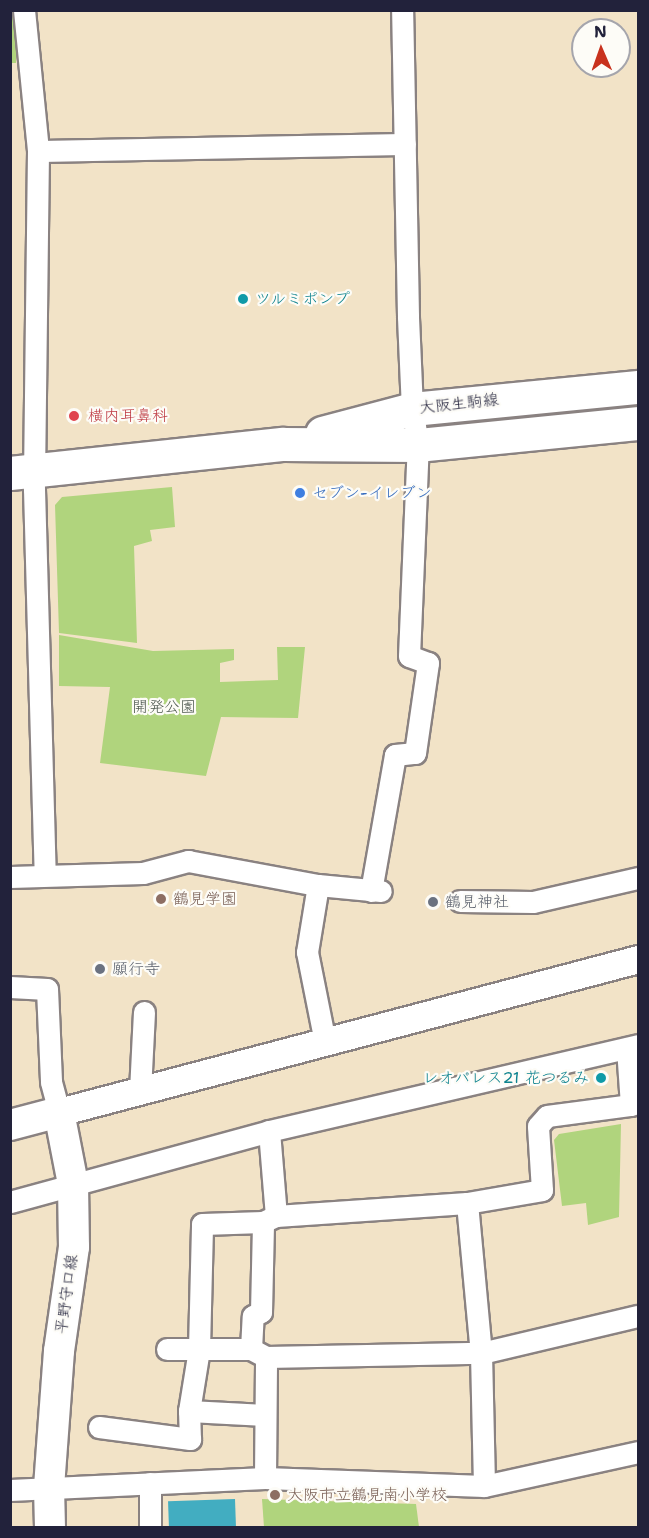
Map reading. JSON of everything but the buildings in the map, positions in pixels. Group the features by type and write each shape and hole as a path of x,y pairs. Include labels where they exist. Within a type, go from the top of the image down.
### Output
{"main road":[{"name":"大阪生駒線","path":"283,444 412,409 639,387"},
{"name":"大阪生駒線","path":"23,472 283,444 418,445 639,423"},
{"path":"10,1125 59,1112"},
{"name":"平野守口線","path":"50,1527 49,1487 59,1351 74,1247 73,1184 59,1112"}],"street":[{"path":"24,10 38,151 23,472 45,875"},
{"path":"10,877 143,873 188,861 318,885 376,891 395,755 416,753 428,663 409,656 418,445 412,409 402,10"},
{"path":"38,151 405,144"},
{"path":"460,901 533,902 639,878"},
{"path":"318,885 307,952 325,1042"},
{"path":"10,987 47,989 51,1082 59,1112 639,959"},
{"path":"140,1091 144,1012"},
{"path":"10,1202 269,1131 633,1046 632,1105 547,1116 538,1126 542,1190 467,1203 202,1224 199,1349 189,1411 190,1438 99,1427"},
{"path":"265,1479 265,1415 253,1316 261,1312 270,1219 269,1131"},
{"path":"467,1203 482,1353 484,1485"},
{"path":"167,1349 259,1353 482,1353 639,1316"},
{"path":"189,1411 265,1415"},
{"path":"10,1490 265,1479 484,1485 639,1452"},
{"path":"150,1483 150,1527"}],"green space":[{"path":"11,14 16,14 16,63 11,63"},
{"path":"172,487 175,527 150,530 152,541 134,546 137,643 59,633 55,505 62,497"},
{"name":"開発公園","path":"59,635 153,651 234,649 234,660 220,663 220,682 278,680 277,647 305,647 298,718 221,717 206,776 100,763 110,687 59,686"},
{"path":"621,1124 619,1217 588,1225 586,1203 562,1206 554,1140 559,1134"},
{"path":"262,1499 416,1504 419,1527 264,1527"}],"water":[{"path":"235,1499 236,1527 169,1528 168,1501"}],"place":[{"name":"ツルミポンプ","path":"243,299"},
{"name":"横内耳鼻科","path":"74,416"},
{"name":"セブン-イレブン","path":"300,493"},
{"name":"鶴見学園","path":"161,899"},
{"name":"鶴見神社","path":"433,902"},
{"name":"願行寺","path":"100,969"},
{"name":"レオパレス21 花つるみ","path":"601,1078"},
{"name":"大阪市立鶴見南小学校","path":"275,1495"}]}
